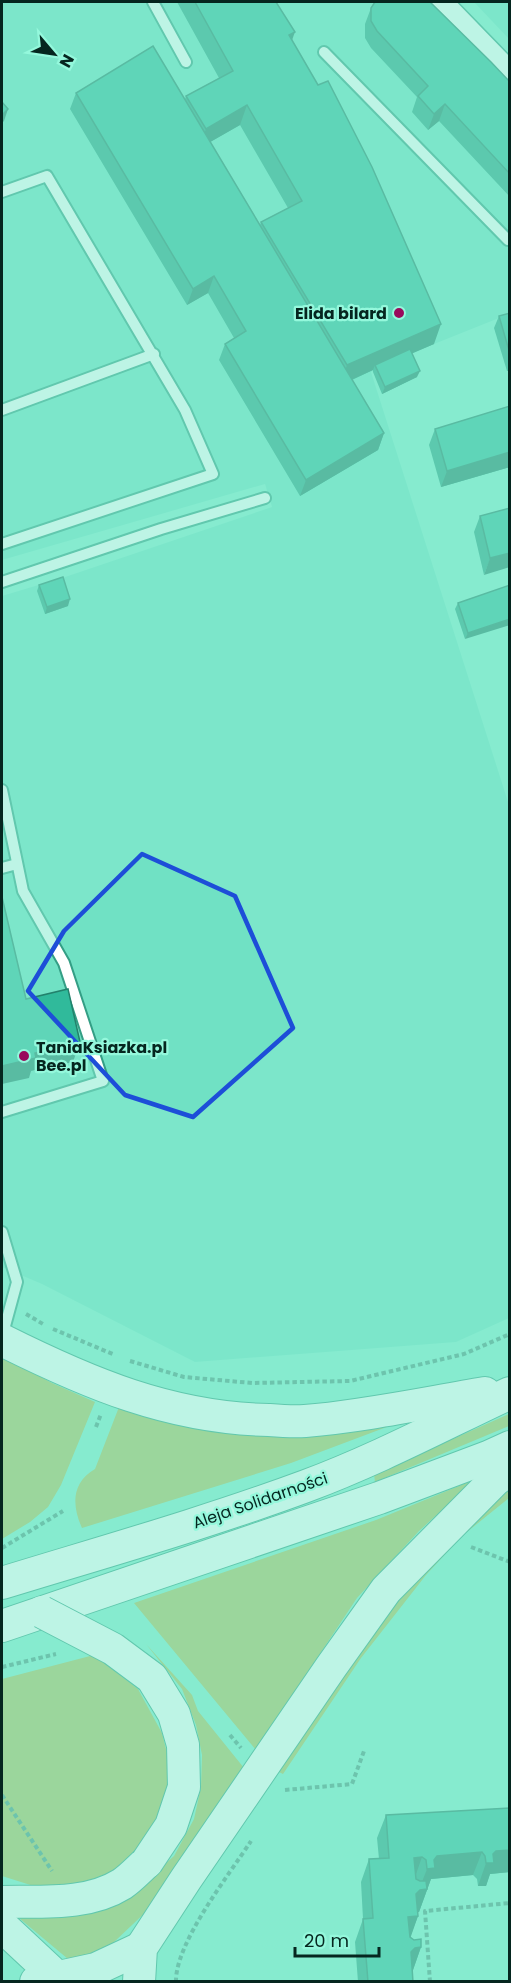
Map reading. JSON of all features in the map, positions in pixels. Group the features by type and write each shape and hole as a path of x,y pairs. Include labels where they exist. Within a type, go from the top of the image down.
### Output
{"main road":[{"path":"2,1339 62,1370 111,1389 179,1409 232,1419 303,1421 510,1391"},
{"name":"Aleja Solidarności","path":"2,1583 226,1514 307,1486 375,1458 510,1391"},
{"path":"2,1626 379,1498 510,1447"},
{"path":"139,1982 141,1948 331,1667 386,1590 495,1480 510,1469"},
{"path":"2,1902 73,1900 99,1894 123,1884 147,1862 171,1826 184,1787 183,1745 174,1713 152,1678 113,1649 42,1612"},
{"path":"2,1926 52,1980 96,1969 141,1948"}],"street":[{"path":"442,2 510,72"}],"lane":[{"path":"153,2 186,62"},
{"path":"324,52 510,240"},
{"path":"2,192 47,176 154,354 185,410 213,474 2,544"},
{"path":"2,410 154,354"},
{"path":"2,582 160,529 265,498"},
{"path":"2,790 23,891 64,963 103,1081 2,1112"},
{"path":"2,868 17,864"},
{"path":"2,1232 17,1282 2,1339"}],"path":[{"path":"10,1305 43,1324 122,1358 184,1377 252,1383 350,1381 464,1354 510,1334"},
{"path":"96,1426 101,1414"},
{"path":"2,1548 63,1511"},
{"path":"478,1540 470,1547 510,1562"},
{"path":"230,1735 242,1748"},
{"path":"285,1790 352,1784 364,1751"},
{"path":"279,1799 291,1780"},
{"path":"176,1982 180,1956 191,1932 254,1837"},
{"path":"430,1982 425,1911 510,1903"}],"highlighted area":[{"path":"142,854 235,896 293,1028 193,1117 125,1095 28,991 64,931"}],"shaded area":[{"path":"2,2 407,2 509,108 509,314 371,372 509,805 509,1318 456,1342 195,1362 42,1284 2,1267 2,596 272,507 265,484 2,560"},
{"path":"474,2 509,2 509,39"},
{"path":"2,1356 52,1383 95,1402 61,1485 48,1507 30,1522 2,1539"},
{"path":"119,1407 416,1416 291,1463 82,1528 75,1503 78,1488 81,1481 95,1469"},
{"path":"509,1414 509,1426 375,1482 374,1474"},
{"path":"476,1479 419,1531 357,1598 256,1750 134,1603 376,1520"},
{"path":"509,1486 509,1498 462,1536 426,1575 361,1658 283,1774 277,1771 389,1606"},
{"path":"146,1644 192,1695 198,1711 244,1768 151,1907 112,1944 74,1964 13,1913 133,1893 174,1856 194,1819 201,1787 202,1755 196,1725 182,1689"},
{"path":"94,1655 138,1689 162,1733 170,1765 166,1803 147,1839 113,1871 79,1885 40,1888 2,1876 2,1679"}],"building":[{"path":"195,2 276,2 295,32 289,35 318,85 328,81 372,167 441,324 347,365 261,222 302,201 247,105 206,129 186,96 233,71"},
{"path":"375,2 430,2 510,82 510,174 445,104 434,114 418,96 428,86 377,31 371,21 371,8"},
{"path":"153,46 384,433 306,480 225,344 246,331 214,276 193,289 76,93"},
{"path":"2,102 8,109 2,115"},
{"path":"510,313 510,354 499,316"},
{"path":"410,349 420,371 385,387 375,365"},
{"path":"510,406 510,452 447,471 435,429"},
{"path":"510,508 510,553 490,558 480,516"},
{"path":"63,577 70,599 47,607 39,585"},
{"path":"510,585 510,619 468,633 458,603"},
{"path":"2,897 26,999 68,989 80,1042 35,1053 36,1058 2,1066"},
{"path":"510,1808 510,1850 496,1851 493,1854 494,1863 486,1863 482,1852 437,1856 434,1860 435,1868 427,1869 426,1860 422,1857 414,1858 416,1879 426,1881 427,1889 420,1890 416,1894 418,1916 408,1917 410,1937 414,1940 421,1939 421,1947 411,1952 413,1982 368,1982 363,1919 373,1918 369,1859 389,1858 386,1815"}],"place":[{"name":"Elida bilard","path":"399,313"},
{"name":"TaniaKsiazka.pl Bee.pl","path":"24,1056"}]}
